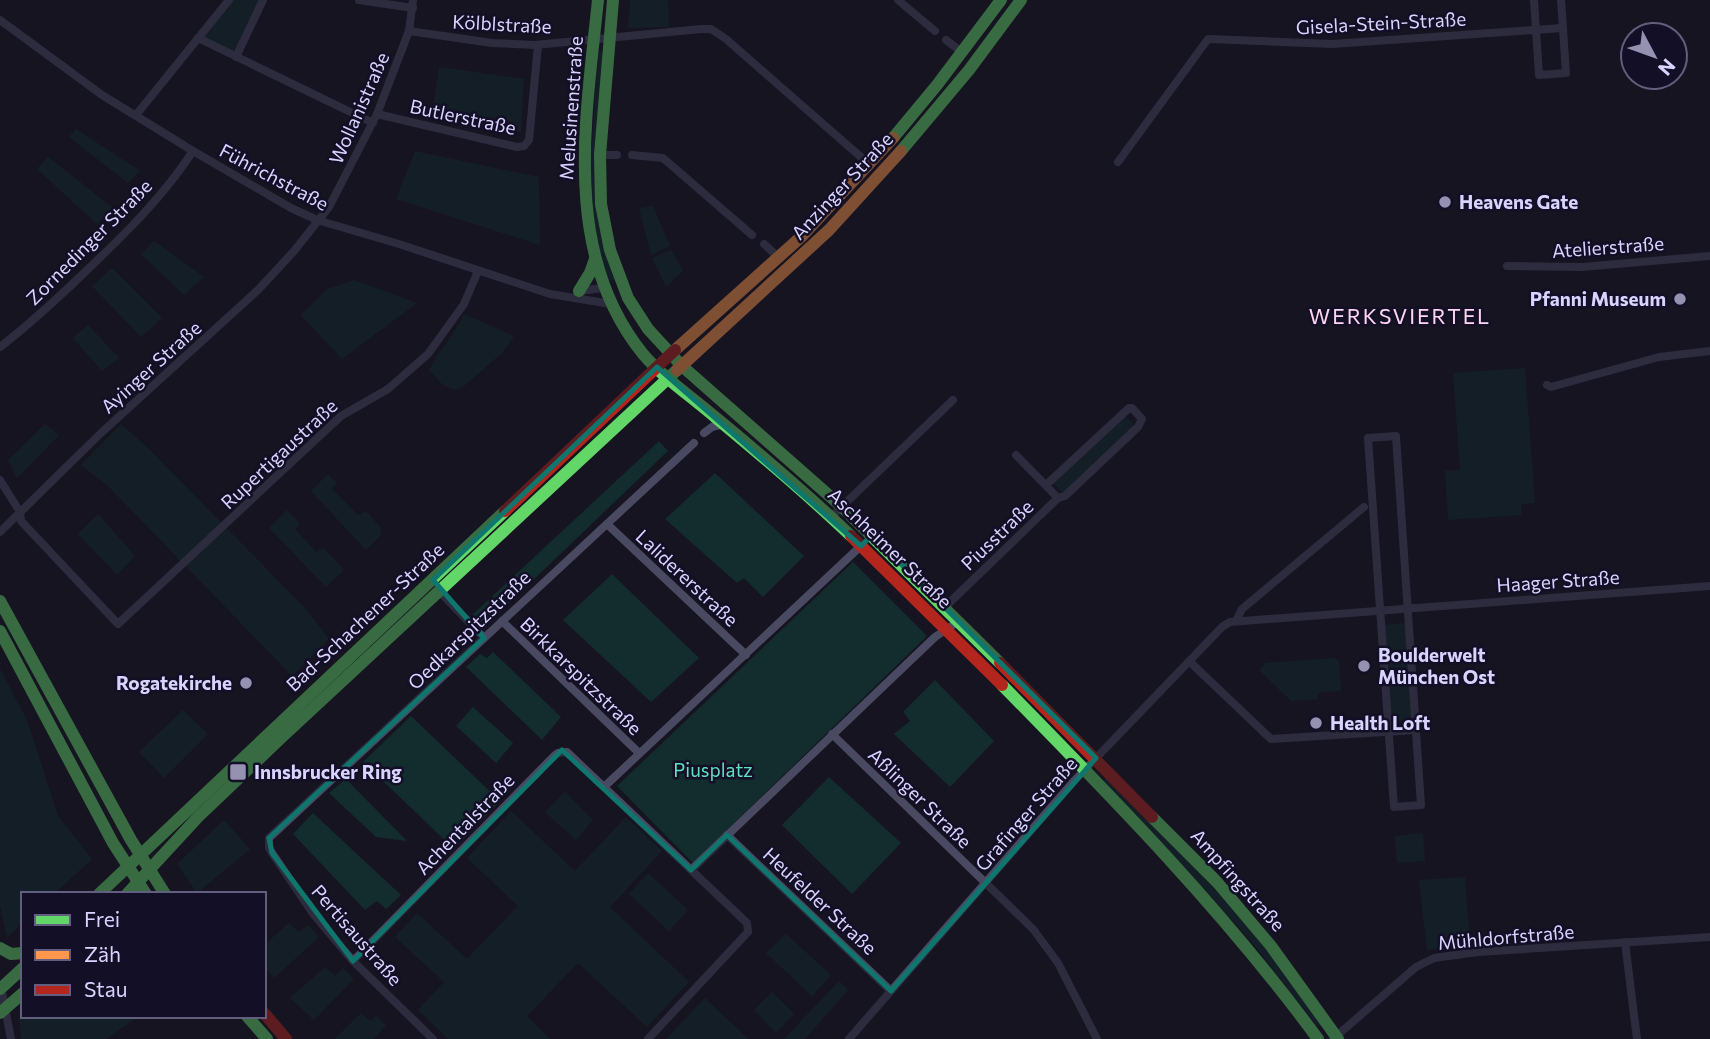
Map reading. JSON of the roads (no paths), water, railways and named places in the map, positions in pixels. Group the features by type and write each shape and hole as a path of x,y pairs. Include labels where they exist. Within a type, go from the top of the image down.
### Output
{"main road":[{"name":"Melusinenstraße","path":"598,0 583,164 585,214 595,259 611,304 638,348 657,367"},
{"name":"Melusinenstraße","path":"613,0 616,36 600,155 601,204 610,250 625,289 648,328 670,355"},
{"name":"Anzinger Straße","path":"657,367 779,258 870,165 923,104 1001,0"},
{"name":"Anzinger Straße","path":"669,378 780,278 875,183 969,70 1021,0"},
{"path":"579,291 595,259"},
{"path":"604,288 625,289"},
{"name":"Aschheimer Straße","path":"670,355 872,535 1096,758"},
{"name":"Aschheimer Straße","path":"657,367 861,545 1085,770"},
{"name":"Bad-Schachener-Straße","path":"101,892 657,367"},
{"name":"Bad-Schachener-Straße","path":"129,892 198,817 281,738 669,378"},
{"path":"433,580 440,592"},
{"path":"0,601 140,855 164,892"},
{"path":"0,631 113,843 145,892"},
{"name":"Ampfingstraße","path":"1096,758 1241,909 1271,946 1336,1038"},
{"name":"Ampfingstraße","path":"1085,770 1187,875 1226,920 1287,995 1318,1039"},
{"path":"0,948 12,954 21,953"},
{"path":"0,987 21,970"},
{"path":"3,1011 21,995"},
{"path":"266,1015 286,1039"},
{"path":"249,1018 267,1039"}],"street":[{"path":"136,115 229,0"},
{"path":"236,57 263,0"},
{"path":"359,0 413,4"},
{"path":"898,0 935,31"},
{"path":"1534,0 1539,75 1566,73 1561,0"},
{"name":"Wollanistraße","path":"317,220 341,188 377,114 409,31 413,4"},
{"name":"Führichstraße","path":"0,20 77,78 192,151 317,220 550,294 611,304"},
{"name":"Gisela-Stein-Straße","path":"1118,162 1208,39 1332,44 1563,28"},
{"name":"Kölblstraße","path":"409,31 492,43 538,45 701,29 714,31 870,165"},
{"path":"198,38 373,123"},
{"path":"946,40 963,53"},
{"name":"Butlerstraße","path":"377,114 517,147 524,146 529,140 538,45"},
{"name":"Zornedinger Straße","path":"0,347 72,285 127,232 154,203 192,151"},
{"path":"600,155 617,155"},
{"path":"632,155 663,158 752,235"},
{"name":"Ayinger Straße","path":"0,531 101,433 258,290 294,251 317,220"},
{"path":"764,244 779,258"},
{"name":"Atelierstraße","path":"1507,266 1582,267 1710,256"},
{"name":"Rupertigaustraße","path":"20,512 21,521 118,624 344,413 387,389 428,354 464,304 478,271"},
{"path":"566,296 579,291 604,288"},
{"path":"1547,386 1659,358 1710,351"},
{"path":"831,517 953,400"},
{"path":"1046,485 1132,408 1142,419 1142,423 1065,496 1058,498"},
{"path":"704,433 712,427 724,424"},
{"path":"1396,436 1408,608 1421,805 1394,807 1368,438 1396,436"},
{"name":"Oedkarspitzstraße","path":"269,842 273,833 694,443"},
{"name":"Piusstraße","path":"945,607 1058,498 1016,455"},
{"path":"0,480 20,512"},
{"name":"Grafinger Straße","path":"849,1039 1085,770 1189,661 1222,627 1236,621 1242,609 1364,507"},
{"name":"Lalidererstraße","path":"607,524 746,655"},
{"path":"648,1039 749,928 747,923 605,786 638,752 746,655 872,535"},
{"name":"Haager Straße","path":"1380,610 1710,586"},
{"path":"440,592 484,638"},
{"path":"1236,621 1380,610"},
{"name":"Birkkarspitzstraße","path":"502,621 638,752"},
{"path":"691,870 935,637 959,621"},
{"path":"1189,661 1271,740 1416,730"},
{"name":"Aßlinger Straße","path":"832,734 1019,914 1047,945 1097,1039"},
{"name":"Achentalstraße","path":"353,961 554,756 563,751 572,755 605,786"},
{"name":"Heufelder Straße","path":"727,835 891,990"},
{"name":"Pertisaustraße","path":"269,842 272,853 314,915 353,961 433,1039"},
{"name":"Mühldorfstraße","path":"1336,1038 1416,967 1434,958 1478,952 1710,937"},
{"path":"1625,942 1637,1039"},
{"path":"0,987 11,1039"}],"place":[{"name":"Heavens Gate","path":"1445,202"},
{"name":"Pfanni Museum","path":"1680,299"},
{"name":"Boulderwelt München Ost","path":"1364,666"},
{"name":"Rogatekirche","path":"246,683"},
{"name":"Health Loft","path":"1316,723"},
{"name":"Innsbrucker Ring","path":"238,772"}],"district":[{"name":"WERKSVIERTEL","path":"1400,317"}],"park label":[{"name":"Piusplatz","path":"713,770"}]}
